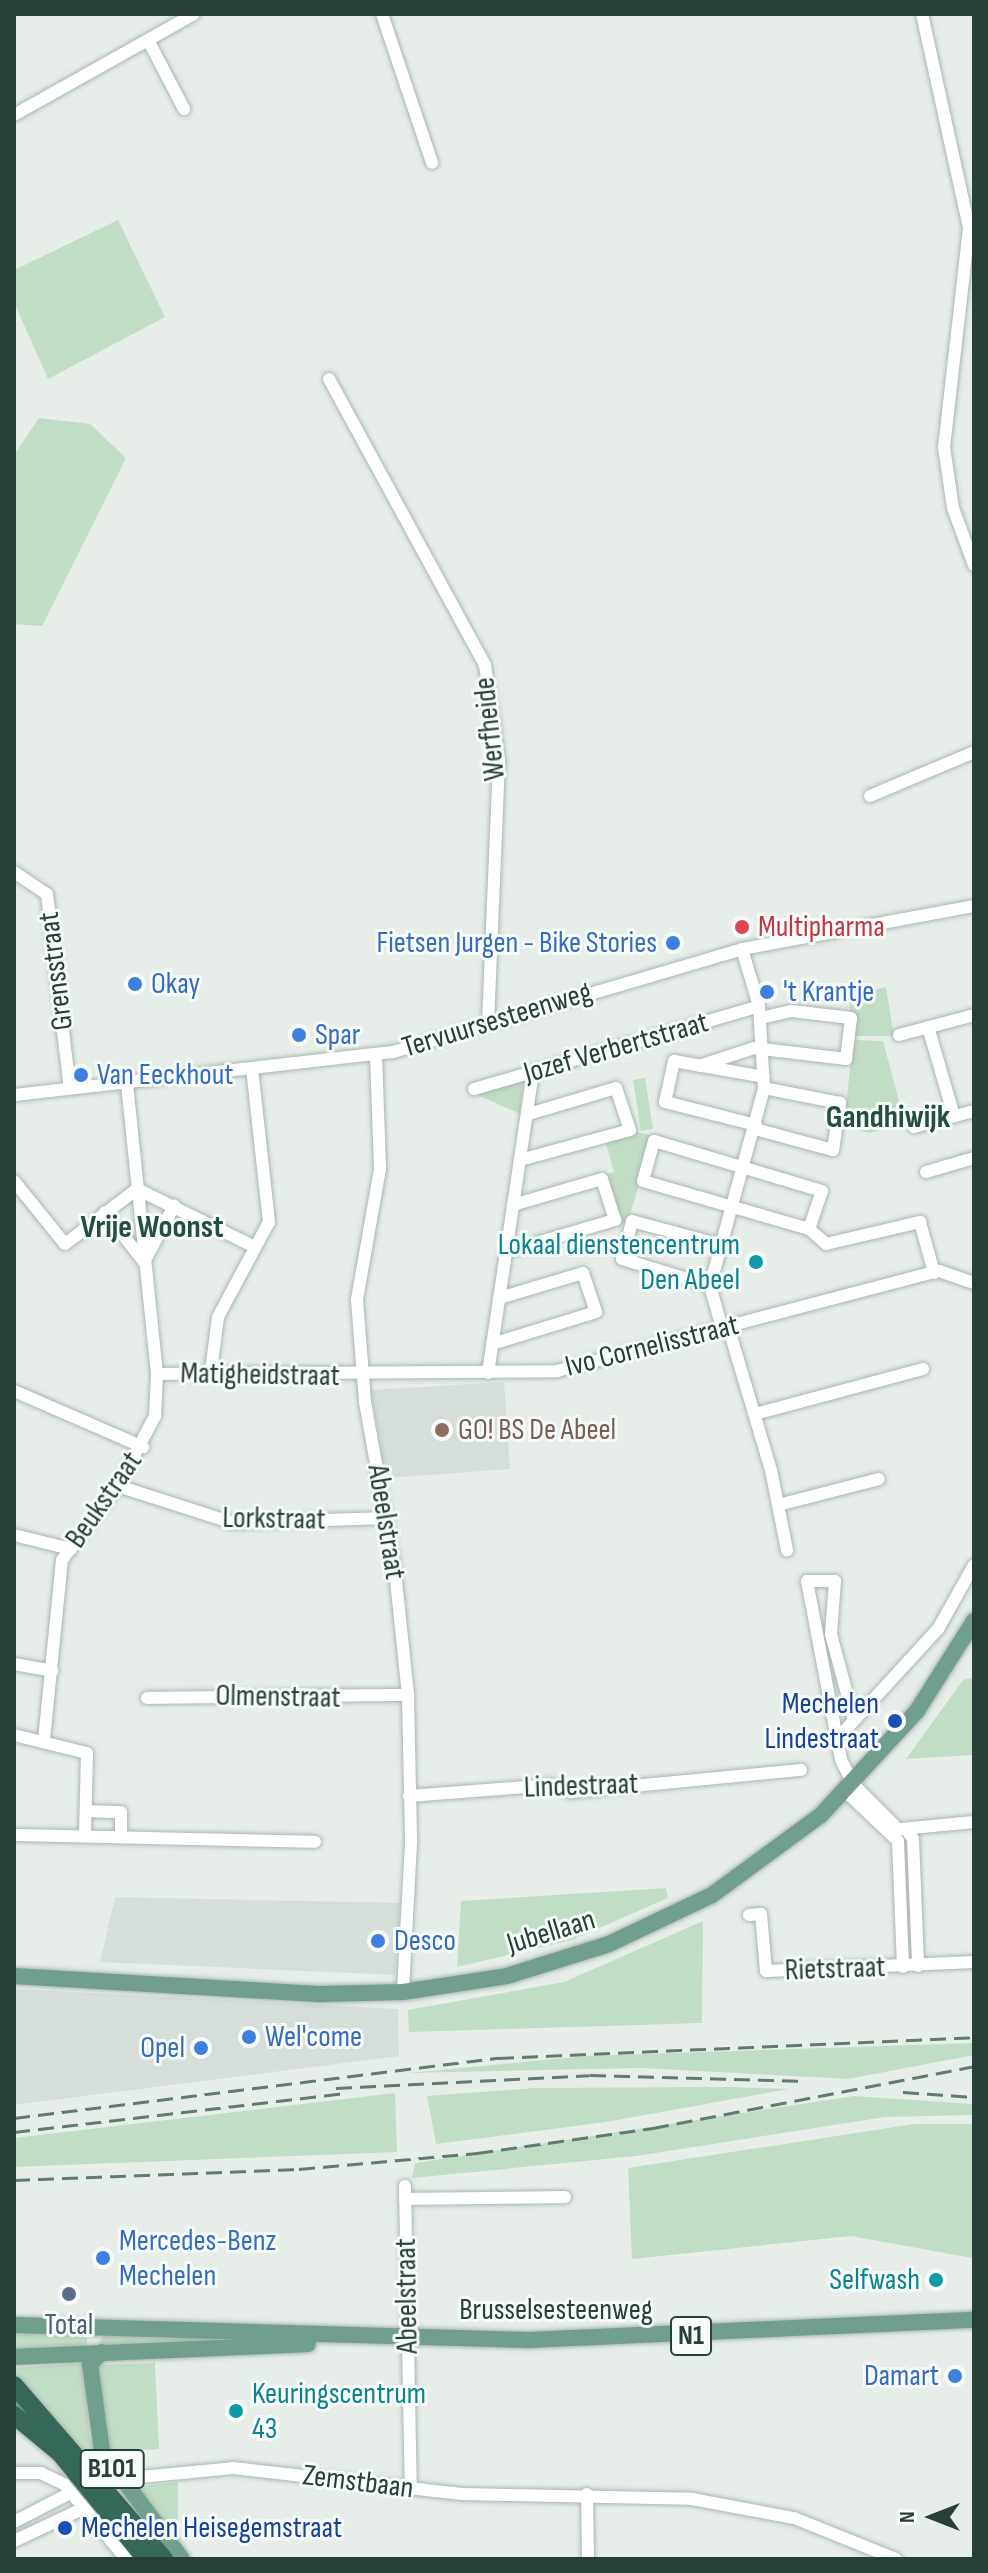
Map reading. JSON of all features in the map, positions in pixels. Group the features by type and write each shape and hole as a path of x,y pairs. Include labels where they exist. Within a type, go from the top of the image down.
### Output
{"highway":[{"name":"B101","path":"14,2385 146,2559"},
{"name":"B101","path":"14,2415 66,2450 164,2559"}],"main road":[{"name":"Jubellaan","path":"14,1976 321,1994 403,1992 507,1976 642,1931 765,1860 849,1788 917,1711 974,1621"},
{"name":"Brusselsesteenweg","path":"14,2328 256,2339 652,2338 974,2320"},
{"name":"Brusselsesteenweg","path":"14,2357 256,2339"},
{"name":"B101","path":"102,2352 90,2364 102,2451 182,2559"},
{"path":"14,2402 66,2450"}],"street":[{"path":"14,115 192,14"},
{"path":"382,14 432,163"},
{"path":"922,14 969,228 949,413 948,485 974,565"},
{"path":"148,40 184,109"},
{"name":"Werfheide","path":"329,379 485,665 499,761 488,1023"},
{"path":"870,796 974,752"},
{"name":"Grensstraat","path":"14,872 47,894 70,1089"},
{"name":"Tervuursesteenweg","path":"14,1095 376,1054 742,949 974,906"},
{"path":"742,949 760,1012 764,1082 756,1127 710,1286 755,1414 787,1550"},
{"name":"Jozef Verbertstraat","path":"474,1089 760,1012 791,1011 851,1018 846,1059 764,1049 699,1066"},
{"path":"899,1035 974,1015"},
{"path":"928,1027 954,1116"},
{"name":"Abeelstraat","path":"376,1054 380,1169 357,1300 364,1376 387,1518 408,1695 409,1796 403,1992"},
{"name":"Jozef Verbertstraat","path":"674,1061 699,1066 840,1103 833,1150 665,1102 674,1061"},
{"path":"211,1371 218,1317 269,1222 252,1068"},
{"path":"488,1373 533,1071"},
{"name":"Beukstraat","path":"44,1740 62,1560 118,1486 143,1447 155,1416 157,1374 127,1082"},
{"path":"520,1160 630,1130 616,1088 528,1114"},
{"path":"914,1127 974,1111"},
{"path":"809,1229 822,1191 654,1141 643,1181 809,1229 826,1244 842,1243 920,1222 934,1273"},
{"path":"926,1172 974,1158"},
{"path":"506,1252 615,1220 602,1179 513,1205"},
{"path":"14,1181 65,1244 137,1189 255,1247"},
{"path":"105,1212 144,1262 174,1206"},
{"path":"710,1286 622,1259 632,1221 721,1245"},
{"path":"492,1344 596,1312 583,1273 499,1298"},
{"name":"Ivo Cornelisstraat","path":"364,1376 557,1371 934,1273 973,1281"},
{"path":"755,1414 923,1369"},
{"name":"Matigheidstraat","path":"157,1374 211,1371 219,1376 364,1376"},
{"path":"14,1391 143,1447"},
{"path":"778,1505 879,1479"},
{"name":"Lorkstraat","path":"118,1486 233,1523 387,1518"},
{"path":"14,1535 71,1549"},
{"path":"838,1738 938,1629 974,1565"},
{"path":"854,1720 831,1634 835,1581 807,1581 849,1788 899,1831 913,1839 918,1966"},
{"path":"14,1664 52,1671"},
{"name":"Olmenstraat","path":"147,1698 408,1695"},
{"path":"14,1735 87,1753 85,1833"},
{"name":"Lindestraat","path":"409,1796 552,1785 571,1792 801,1770"},
{"path":"86,1811 121,1812 121,1834"},
{"path":"899,1831 974,1822"},
{"path":"899,1831 903,1967"},
{"path":"14,1835 85,1833 315,1842"},
{"name":"Rietstraat","path":"749,1915 761,1914 766,1971 974,1962"},
{"name":"Abeelstraat","path":"411,2489 405,2192 565,2197"},
{"name":"Zemstbaan","path":"130,2478 233,2468 411,2489 587,2494 748,2508 810,2523 896,2559"},
{"path":"14,2473 53,2476 126,2559"},
{"path":"587,2494 588,2559"},
{"path":"14,2522 66,2495"},
{"path":"14,2541 84,2508"}],"shaded area":[{"name":"GO! BS De Abeel","path":"504,1382 510,1469 386,1478 371,1390"},
{"path":"115,1897 400,1903 395,1975 100,1962"},
{"path":"14,1989 398,2009 399,2056 14,2105"}],"green space":[{"path":"118,220 165,317 48,379 14,302 14,270"},
{"path":"39,418 90,424 126,458 42,626 14,624 14,455"},
{"path":"886,987 894,1036 853,1036 848,996"},
{"path":"853,1040 883,1041 905,1123 870,1133 844,1127"},
{"path":"645,1078 653,1129 641,1131 633,1080"},
{"path":"522,1081 520,1114 478,1095"},
{"path":"634,1131 654,1136 627,1224 620,1222 604,1175 614,1172 605,1140"},
{"path":"974,1677 974,1755 906,1759 963,1680"},
{"path":"666,1888 668,1898 572,1940 457,1967 461,1901"},
{"path":"703,1921 702,2023 409,2032 408,2010 564,1982"},
{"path":"974,2043 974,2055 848,2079 640,2068 408,2073 587,2056"},
{"path":"534,2088 789,2089 606,2122 436,2144 427,2096"},
{"path":"395,2093 397,2152 14,2167 14,2138"},
{"path":"854,2096 974,2104 974,2115 885,2117 636,2156 412,2178 415,2163"},
{"path":"914,2124 974,2124 974,2273 972,2258 851,2236 632,2259 628,2168"},
{"path":"87,2333 87,2345 80,2348 14,2352 14,2334"},
{"path":"103,2334 248,2340 98,2348"},
{"path":"85,2363 89,2435 105,2475 14,2377 14,2368"},
{"path":"155,2363 159,2449 123,2451 124,2469 104,2442 94,2371 98,2365"},
{"path":"178,2482 178,2543 133,2487"}],"railway":[{"path":"14,2118 498,2058 974,2037"},
{"path":"14,2180 299,2169 477,2153 653,2128 974,2066"},
{"path":"336,2088 590,2075 806,2081"},
{"path":"903,2092 974,2097"},
{"path":"14,2132 348,2093"}],"place":[{"name":"Multipharma","path":"742,927"},
{"name":"Fietsen Jurgen - Bike Stories","path":"673,943"},
{"name":"Okay","path":"135,984"},
{"name":"'t Krantje","path":"767,992"},
{"name":"Spar","path":"299,1035"},
{"name":"Van Eeckhout","path":"81,1075"},
{"name":"Lokaal dienstencentrum Den Abeel","path":"756,1262"},
{"name":"GO! BS De Abeel","path":"442,1430"},
{"name":"Mechelen Lindestraat","path":"895,1721"},
{"name":"Desco","path":"378,1941"},
{"name":"Wel'come","path":"249,2037"},
{"name":"Opel","path":"201,2048"},
{"name":"Mercedes-Benz Mechelen","path":"103,2258"},
{"name":"Selfwash","path":"936,2280"},
{"name":"Total","path":"69,2294"},
{"name":"Damart","path":"955,2376"},
{"name":"Keuringscentrum 43","path":"236,2411"},
{"name":"Mechelen Heisegemstraat","path":"65,2528"}],"district":[{"name":"Gandhiwijk","path":"888,1118"},
{"name":"Vrije Woonst","path":"152,1228"}]}
